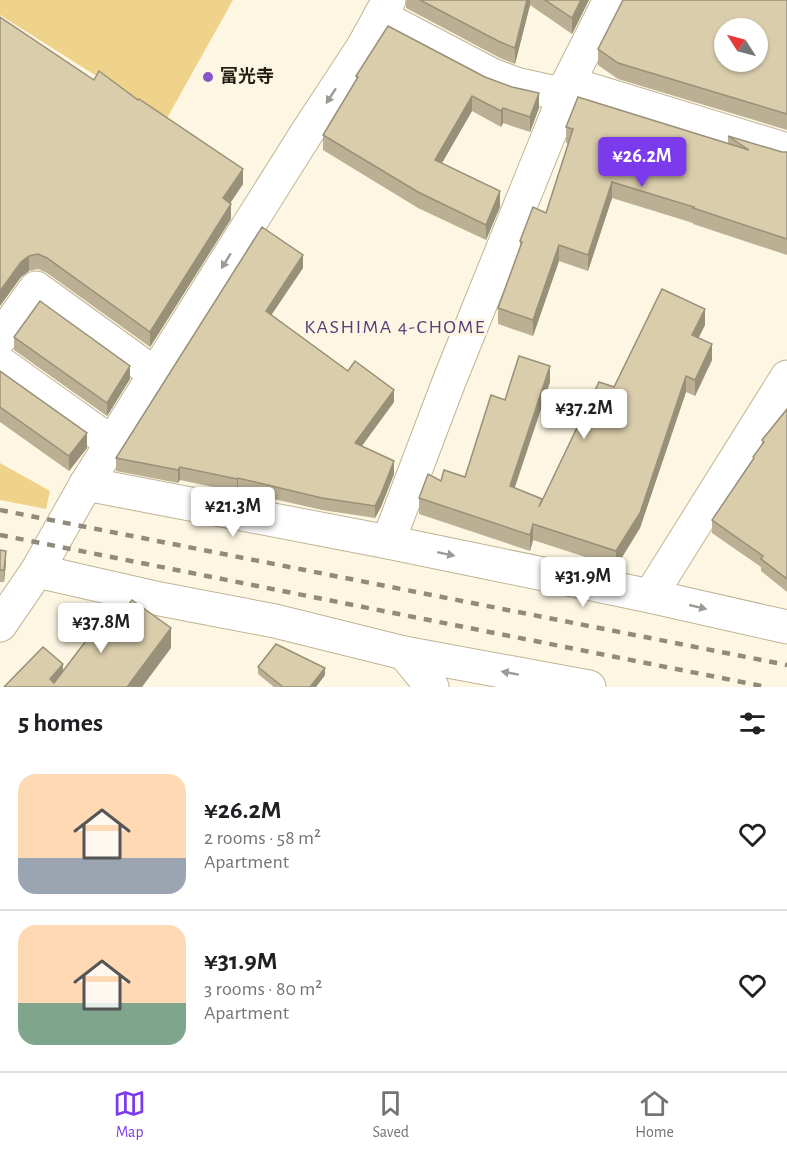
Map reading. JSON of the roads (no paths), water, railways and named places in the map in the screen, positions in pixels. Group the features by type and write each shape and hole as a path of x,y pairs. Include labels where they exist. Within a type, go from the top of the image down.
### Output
{"street":[{"path":"388,542 450,379 566,89 610,0"},
{"path":"0,625 37,571 86,484 363,47 384,8 492,75 516,84 566,89 787,150"},
{"path":"0,338 36,288 155,374"},
{"path":"0,363 112,443"},
{"path":"650,596 782,394"},
{"path":"86,484 388,542 787,627"},
{"path":"37,571 160,599 275,621 404,653 589,687"},
{"path":"404,653 432,687"}],"railway":[{"path":"0,510 787,665"},
{"path":"0,535 767,687"}],"place":[{"name":"富光寺","path":"208,77"}],"district":[{"name":"KASHIMA 4-CHOME","path":"395,327"}]}
